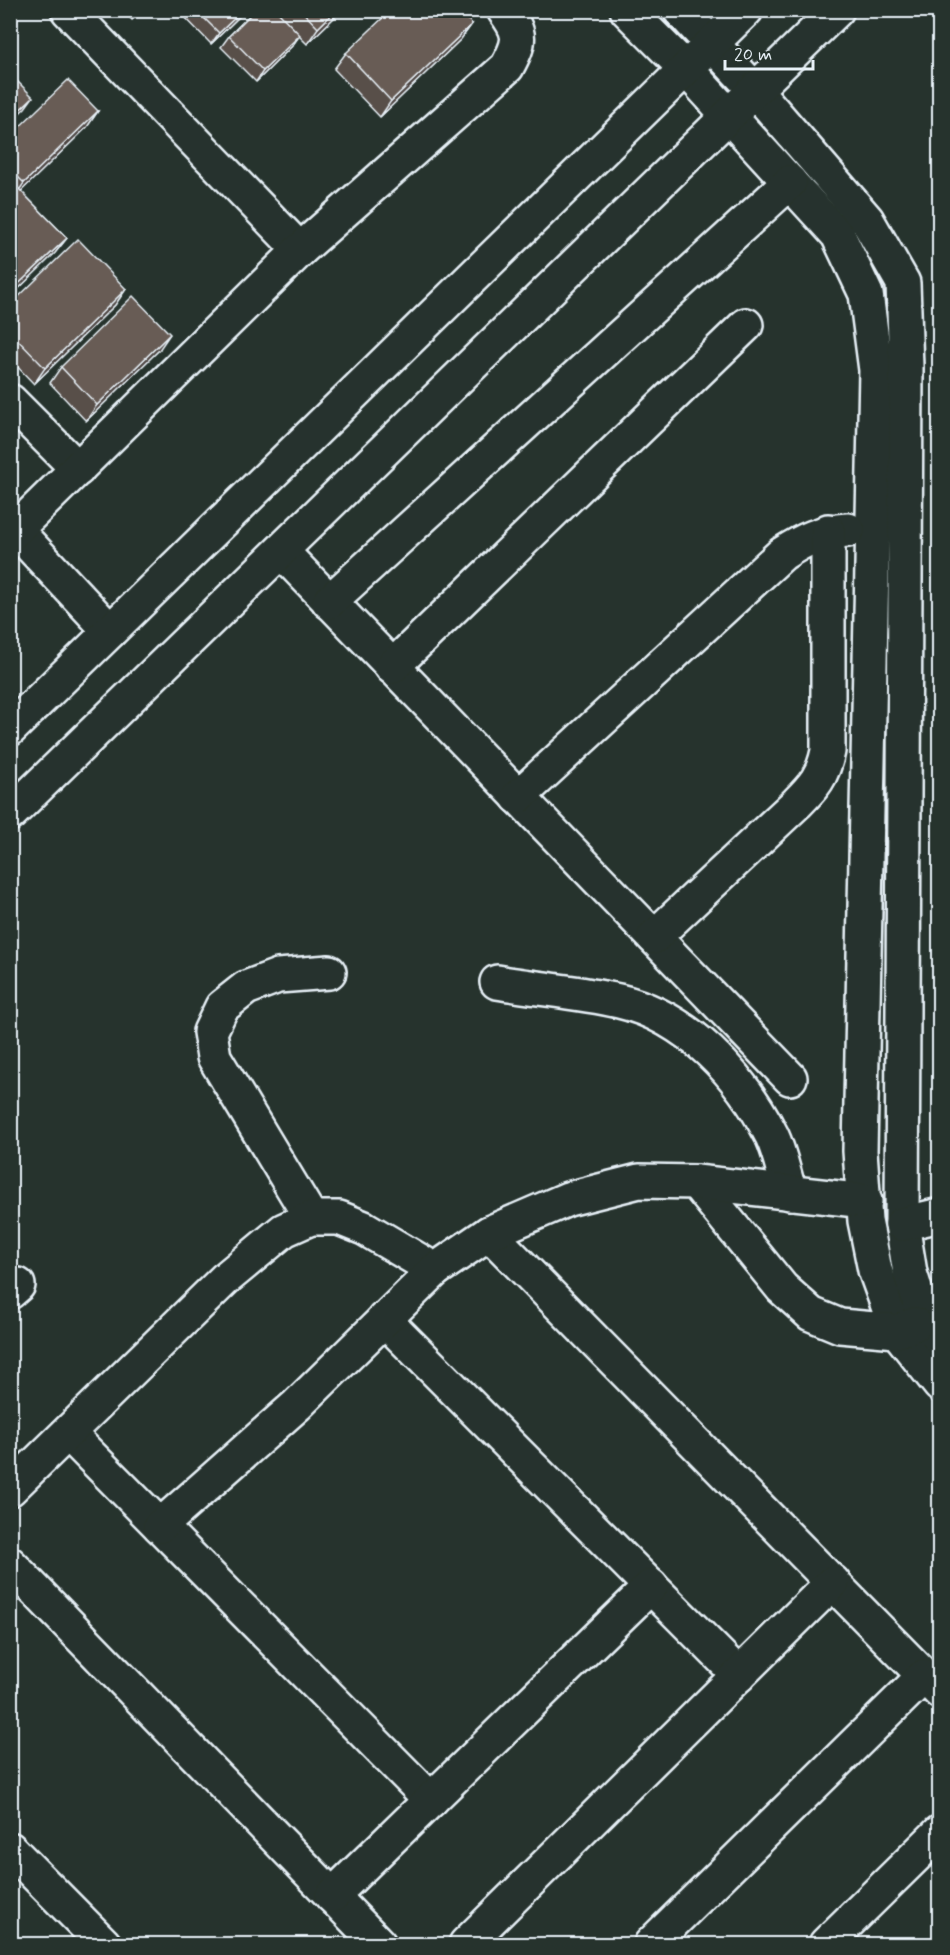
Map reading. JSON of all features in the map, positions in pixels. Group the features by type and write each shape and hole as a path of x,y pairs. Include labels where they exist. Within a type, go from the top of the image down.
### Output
{"street":[{"path":"68,10 300,250"},
{"path":"110,631 12,529 78,470 300,250 507,67 517,48 517,28 504,10"},
{"path":"627,10 686,69 838,235 866,294 876,370 860,1151 865,1221 875,1270 920,1330"},
{"path":"680,10 755,90 867,220 903,283 906,379 902,1224 920,1330 939,1385"},
{"path":"10,729 746,10"},
{"path":"10,814 837,10"},
{"path":"329,602 790,182"},
{"path":"392,667 746,325"},
{"path":"10,401 78,470"},
{"path":"518,797 782,555 803,540 828,531 873,529"},
{"path":"654,937 797,803 815,784 824,769 828,751 828,531"},
{"path":"281,551 790,1078"},
{"path":"311,1218 214,1057 210,1032 222,1007 246,988 278,976 329,972"},
{"path":"497,982 620,1001 666,1018 709,1050 745,1091 773,1138 790,1193"},
{"path":"160,1526 297,1405 435,1270 489,1233 568,1199 639,1181 696,1182 865,1201"},
{"path":"696,1182 782,1288 811,1314 840,1326 920,1330"},
{"path":"902,1224 939,1215"},
{"path":"10,1489 225,1279 284,1230 311,1218 339,1218 435,1270"},
{"path":"489,1233 932,1684 651,1944"},
{"path":"384,1319 739,1675"},
{"path":"68,1433 431,1800"},
{"path":"10,1564 379,1944"},
{"path":"466,1944 833,1582"},
{"path":"332,1896 651,1586"},
{"path":"826,1944 939,1832"},
{"path":"10,1849 104,1944"}],"building":[{"path":"196,10 243,10 219,33"},
{"path":"255,10 276,10 300,35 263,71 229,36"},
{"path":"301,10 336,10 318,28"},
{"path":"391,10 460,10 472,24 391,101 346,53"},
{"path":"10,74 33,97 10,119"},
{"path":"68,80 98,111 24,183 10,169 10,136"},
{"path":"10,180 67,238 10,292"},
{"path":"78,239 126,289 45,368 10,332 10,305"},
{"path":"133,296 170,334 97,405 61,367"}]}
